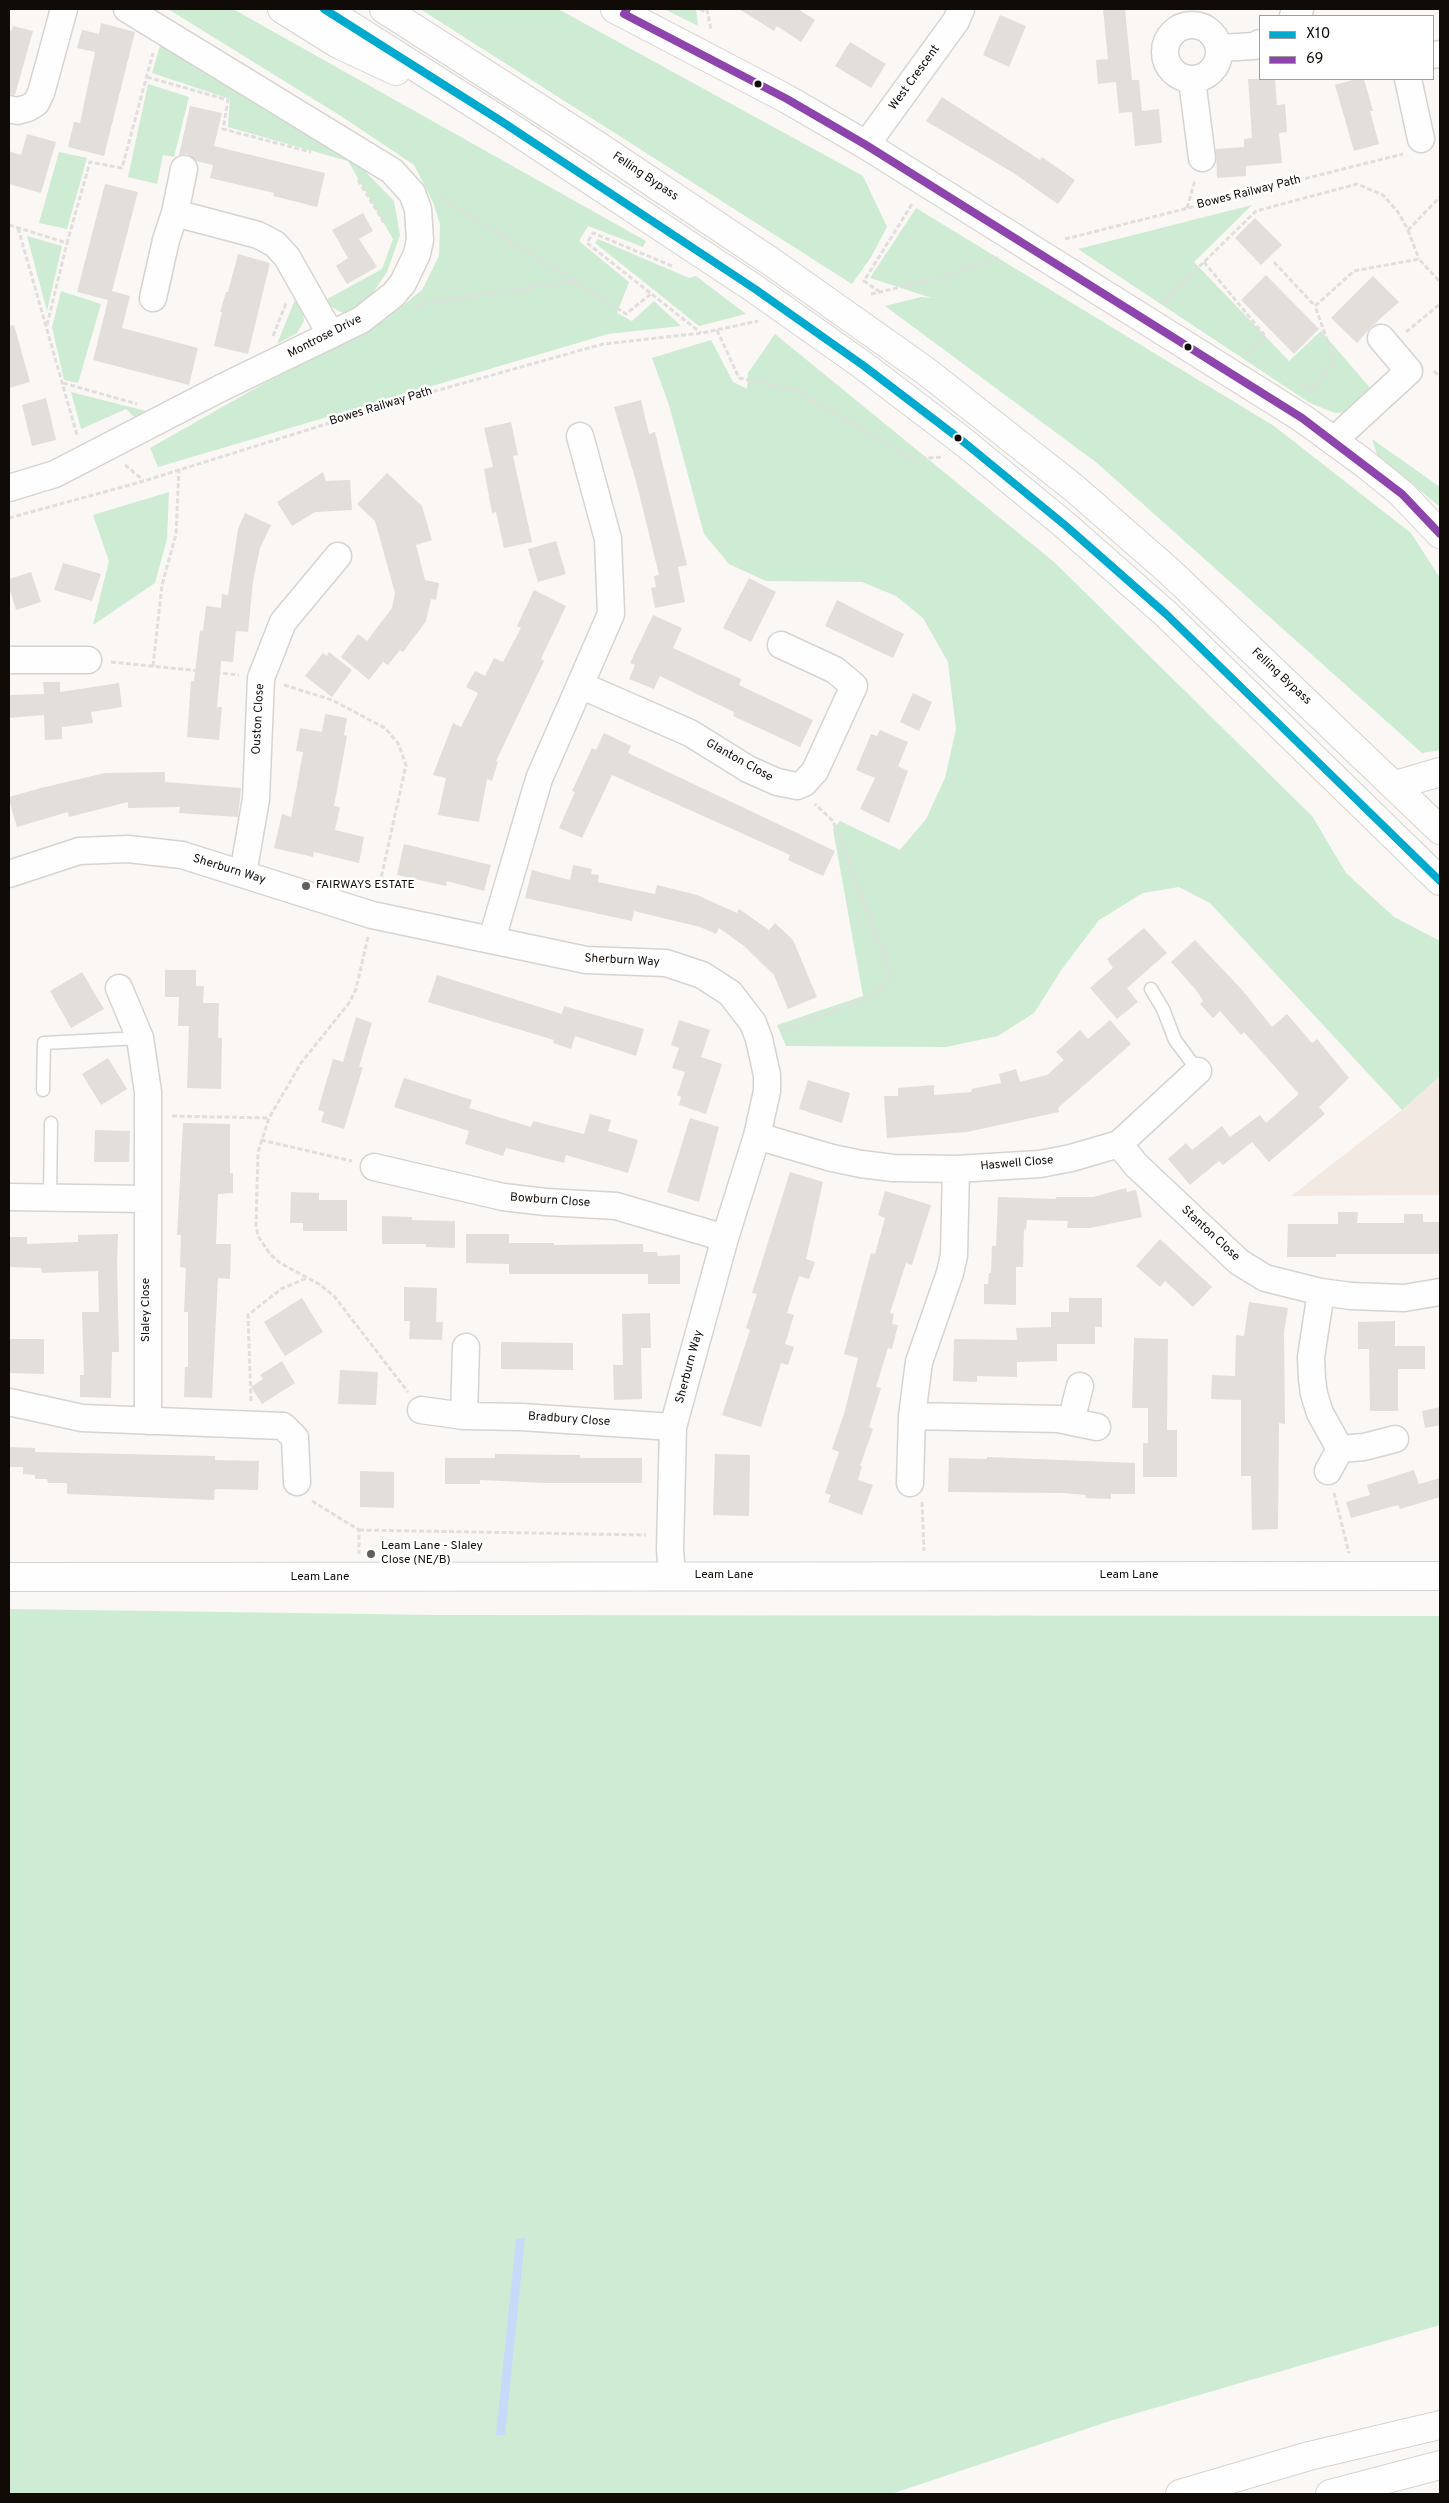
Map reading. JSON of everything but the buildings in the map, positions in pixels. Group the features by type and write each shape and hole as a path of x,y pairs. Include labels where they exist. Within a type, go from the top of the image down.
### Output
{"main road":[{"path":"282,9 338,44 501,121"},
{"path":"324,9 501,121 810,327 965,443 1066,526 1166,614 1440,882"},
{"name":"Felling Bypass","path":"384,9 595,144 757,252 927,372 1074,488 1169,571 1440,830"},
{"path":"622,10 778,94 926,182 1238,359 1334,440 1402,494 1440,534"},
{"path":"1396,786 1440,772"},
{"name":"Leam Lane","path":"9,1576 360,1578 671,1562 1440,1576"},
{"path":"1180,2494 1309,2456 1440,2425"},
{"path":"1330,2494 1440,2465"}],"street":[{"path":"9,109 17,111 28,108 36,103 41,93 64,9"},
{"name":"Montrose Drive","path":"9,488 56,474 361,320 380,306 403,283 412,268 420,240 421,226 418,208 412,193 404,182 380,163 127,9"},
{"name":"West Crescent","path":"866,145 956,21 961,9"},
{"path":"1189,24 1201,26 1216,37 1221,48 1212,70 1203,78 1192,80 1182,78 1173,70 1164,51 1172,33 1189,24"},
{"path":"1221,48 1254,46 1259,43"},
{"path":"1192,80 1202,158"},
{"path":"1408,80 1416,145"},
{"path":"153,298 166,240 176,213 184,169"},
{"path":"176,213 266,238 287,257 332,335"},
{"path":"1334,440 1409,371 1385,343"},
{"path":"492,939 539,779 611,614 608,539 580,436"},
{"name":"Ouston Close","path":"243,874 256,798 261,678 283,622 338,556"},
{"path":"780,645 835,670 854,686 816,771 804,783 797,786"},
{"path":"9,660 88,660"},
{"name":"Glanton Close","path":"580,685 690,733 748,769 782,784 797,786"},
{"name":"Sherburn Way","path":"9,874 79,851 128,848 182,855 372,915 586,960 666,963 686,968 715,982 730,993 752,1023 759,1039 767,1075 765,1100 757,1136 725,1238 673,1427 671,1562"},
{"name":"Slaley Close","path":"119,988 140,1038 145,1062 149,1116 147,1199 148,1420"},
{"name":"Haswell Close","path":"757,1136 861,1164 921,1169 956,1169 1040,1164 1071,1158 1119,1144 1198,1072"},
{"name":"Stanton Close","path":"1119,1144 1136,1165 1251,1271 1265,1278 1321,1292 1379,1298 1404,1298 1440,1292"},
{"name":"Bowburn Close","path":"374,1166 503,1197 546,1202 616,1206 725,1238"},
{"path":"910,1482 912,1416 916,1376 924,1343 950,1273 954,1255 956,1169"},
{"path":"9,1197 147,1199"},
{"path":"1321,1292 1311,1357 1314,1394 1334,1460 1364,1447 1395,1439"},
{"path":"464,1416 466,1347"},
{"path":"1071,1421 1080,1386"},
{"path":"9,1402 82,1418 284,1426 295,1438 297,1482"},
{"name":"Bradbury Close","path":"422,1410 464,1416 520,1417 673,1427"},
{"path":"912,1416 1071,1421 1097,1427"}],"lane":[{"path":"1151,989 1163,1009 1175,1040 1198,1072"},
{"path":"43,1090 44,1043 140,1038"},
{"path":"50,1198 51,1123"}],"path":[{"path":"700,9 708,14"},
{"path":"47,327 67,243 90,162 122,168 160,29"},
{"path":"146,77 228,100 223,129 318,154"},
{"name":"Bowes Railway Path","path":"1058,241 1187,209 1416,145"},
{"path":"1187,209 1202,158"},
{"path":"356,177 384,224"},
{"path":"880,292 864,281 926,182"},
{"path":"1172,306 1164,300 1256,211 1357,184 1383,195 1398,212 1408,230 1419,259 1440,282"},
{"path":"412,193 434,192 626,314 652,293"},
{"path":"1408,230 1440,197"},
{"path":"9,225 67,243"},
{"path":"18,228 85,459"},
{"path":"702,333 587,243 593,234 681,270 705,256"},
{"path":"871,294 936,279 1002,256"},
{"path":"1315,306 1354,271 1419,259"},
{"path":"1204,262 1266,337 1238,359"},
{"path":"1274,262 1315,306 1335,362 1311,390 1295,382"},
{"path":"260,370 297,274"},
{"path":"411,306 574,281"},
{"path":"1385,343 1440,304"},
{"name":"Bowes Railway Path","path":"9,518 144,481 179,468 603,344 702,333 759,321"},
{"path":"717,330 738,378 795,390 912,459 943,457 965,443"},
{"path":"1238,359 1254,359"},
{"path":"62,383 172,414"},
{"path":"153,666 162,585 176,534 179,468"},
{"path":"88,660 261,678 332,700 385,728 398,744 406,764 352,996 338,1018 301,1063 269,1118 261,1140 256,1217 258,1236 270,1254 280,1263 308,1278 334,1296 422,1410"},
{"path":"759,1039 872,997 892,977 833,822 797,786"},
{"path":"149,1116 269,1118"},
{"path":"261,1140 374,1166"},
{"path":"252,1424 248,1315 281,1289 308,1278"},
{"path":"1334,1460 1350,1556"},
{"path":"297,1482 303,1495 358,1530 646,1534 671,1562"},
{"path":"910,1482 922,1502 924,1555"},
{"path":"358,1530 360,1578"}],"shaded area":[{"path":"1440,1076 1440,1195 1291,1196 1402,1110"}],"green space":[{"path":"168,9 233,9 646,241 643,247 588,226 579,241 629,282 617,313 632,321 654,301 681,326 608,334 158,467 150,448 263,384 385,320 422,290 439,256 440,224 433,202 414,165 344,118"},
{"path":"420,9 558,9 863,176 887,227 871,257 852,284"},
{"path":"664,9 696,9 698,26"},
{"path":"161,42 359,165 394,201 400,235 387,272 370,297 347,315 322,302 382,269 393,239 348,161 228,127 230,99 152,73"},
{"path":"148,84 189,97 174,157 163,155 157,184 128,177"},
{"path":"59,152 87,158 67,229 39,223"},
{"path":"1252,205 1194,262 1289,361 1321,331 1372,390 1350,412 1335,413 1310,403 1078,249"},
{"path":"916,208 1274,426 1411,533 1440,578 1440,750 1422,753 1097,463 885,306 921,297 932,298 870,278"},
{"path":"27,236 62,246 47,311"},
{"path":"598,239 689,278 696,276 746,314 699,326 595,243"},
{"path":"61,291 101,304 78,383 64,380 52,327"},
{"path":"297,295 303,309 304,321 297,333 277,344"},
{"path":"775,334 1054,562 1312,816 1346,873 1394,917 1440,941 1440,1076 1402,1110 1210,903 1179,887 1143,893 1099,920 1062,969 1034,1013 998,1036 946,1047 786,1046 777,1025 863,996 833,829 840,821 900,850 926,819 945,778 956,729 948,662 923,618 896,596 862,582 766,581 729,564 704,534 669,405 652,358 711,340 733,382 747,389 748,373"},
{"path":"71,392 146,411 134,417 126,409 81,429"},
{"path":"1372,439 1440,487 1440,507 1377,455"},
{"path":"169,492 167,539 155,583 93,625 109,561 93,515"},
{"path":"9,1609 437,1615 1440,1616 1440,2325 1113,2420 891,2494 9,2494"}],"water":[{"path":"525,2238 505,2435 496,2435 516,2239"}],"transit line":[{"name":"X10","path":"324,9 501,121 755,289 864,366 965,443 1066,526 1166,614 1440,881"},
{"name":"69","path":"627,9 624,14 787,99 866,145 1302,418 1402,494 1440,534"}],"place":[{"name":"FAIRWAYS ESTATE","path":"306,886"},
{"name":"Leam Lane - Slaley Close (NE/B)","path":"371,1554"}]}
